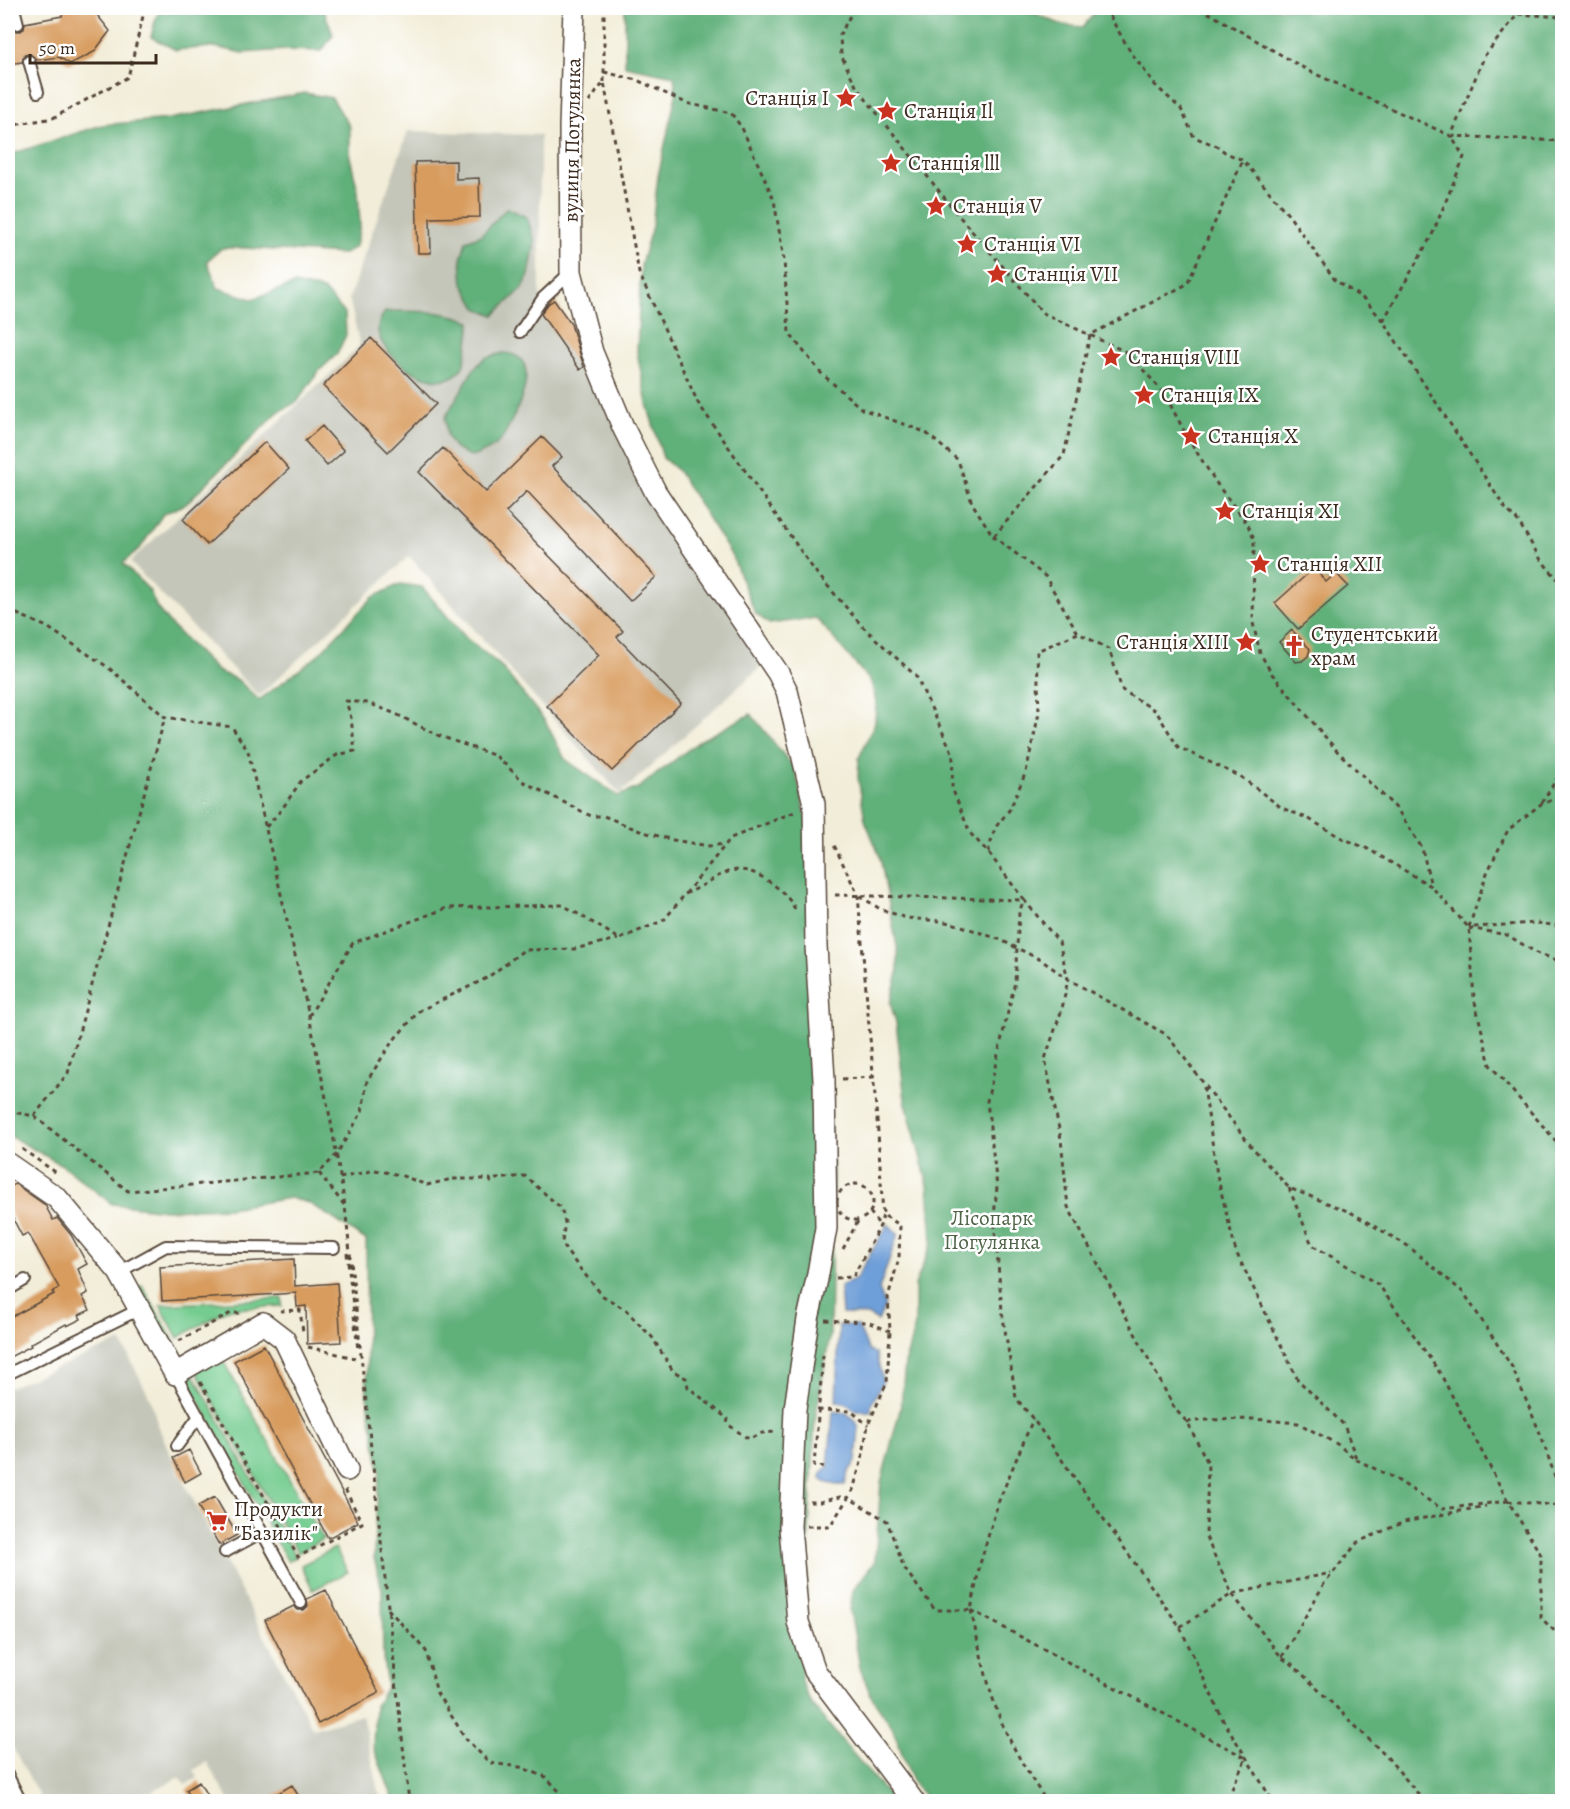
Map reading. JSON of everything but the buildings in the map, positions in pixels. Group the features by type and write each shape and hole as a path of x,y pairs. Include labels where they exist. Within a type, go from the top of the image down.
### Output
{"street":[{"name":"вулиця Погулянка","path":"574,8 570,128 571,272 592,352 656,493 778,673 787,691 814,804 816,946 824,1080 826,1228 817,1279 817,1319 795,1409 790,1527 798,1622 815,1671 914,1802"},
{"path":"8,1164 57,1198 119,1272 140,1309 183,1370 263,1323 284,1339 344,1475"}],"lane":[{"path":"14,8 18,24"},
{"path":"29,61 39,92"},
{"path":"520,332 543,298 571,272"},
{"path":"119,1272 166,1246 334,1248"},
{"path":"8,1290 25,1280"},
{"path":"8,1374 140,1309"},
{"path":"183,1370 199,1416 301,1603"},
{"path":"177,1446 199,1416"},
{"path":"225,1552 262,1532"},
{"path":"8,1776 21,1802"}],"path":[{"path":"8,126 53,118 128,77 145,8"},
{"path":"604,8 604,82 639,273 698,403 814,570 862,627 916,676 953,754 952,788 970,833 988,852 1059,942 1068,979 1062,1009 1045,1059 1061,1139 1068,1207 1175,1408 1187,1422 1208,1463 1206,1537 1232,1594 1282,1658 1387,1757 1425,1802"},
{"path":"854,8 840,35 842,55 857,88 959,216 1044,313 1128,353 1164,393 1189,440 1219,487 1247,523 1254,539 1253,623 1260,653 1272,674 1338,752 1397,809 1422,848 1431,886"},
{"path":"1105,8 1155,85 1181,109 1194,137 1218,146 1226,153 1243,160 1290,217 1335,280 1365,300 1383,321 1505,508 1518,521 1541,560 1563,584"},
{"path":"1200,8 1309,71 1451,136 1563,141"},
{"path":"1451,136 1485,55 1518,14 1563,16"},
{"path":"604,72 637,80 686,103 731,113 742,128 774,200 784,260 789,333 821,373 862,409 925,432 958,460 972,503 993,536 1045,576 1078,633 1109,649 1122,690 1156,711 1178,747 1242,777 1282,808 1368,849 1431,886 1469,928 1507,935 1537,953 1563,962"},
{"path":"570,128 604,82"},
{"path":"1383,321 1432,235 1464,157 1451,136"},
{"path":"1090,335 1187,284 1243,160"},
{"path":"993,536 1064,455 1090,335"},
{"path":"8,609 47,627 109,668 165,717 232,726 248,751 309,1016 345,1206 409,1802"},
{"path":"988,852 995,828 1010,809 1026,772 1039,713 1037,651 1078,633"},
{"path":"266,827 282,809 301,781 337,755 355,751 351,718 346,701 368,704 396,714 437,735 496,756 524,782 591,816 604,816 640,831 673,840 708,846 726,844"},
{"path":"34,1116 68,1073 165,717"},
{"path":"1563,770 1541,804 1508,830 1487,873 1469,928 1474,998 1490,1065 1563,1148"},
{"path":"1541,804 1563,797"},
{"path":"8,1111 34,1116 128,1191 319,1173 336,1155 362,1112 367,1081 392,1042 419,1011 487,978 524,950 574,949 620,939 664,920 731,838 814,804"},
{"path":"833,1271 832,1278 853,1277 880,1226 883,1215 858,895 834,845"},
{"path":"684,895 698,889 711,879 736,869 748,869 782,892 795,908 798,918"},
{"path":"816,896 858,895 1024,900"},
{"path":"858,895 880,909 906,918 959,925 1018,948 1167,1035 1251,1146 1289,1188 1312,1245 1379,1285 1440,1373 1508,1501 1541,1555 1541,1618 1563,1638"},
{"path":"1024,900 1019,912 1015,982 987,1101 997,1187 994,1216 1002,1311 1016,1398 1180,1627 1222,1718 1273,1801 1355,1796 1384,1802"},
{"path":"309,1016 353,943 447,908 563,905 620,939"},
{"path":"1469,928 1536,923 1563,926"},
{"path":"824,1080 873,1077"},
{"path":"1204,1085 1217,1175 1236,1252 1298,1380 1344,1425 1357,1460"},
{"path":"340,1178 375,1170 400,1175 427,1185 461,1178 490,1179 491,1182 496,1179 525,1176 529,1178 561,1208 565,1222 562,1242 567,1252 603,1296 626,1311 652,1337 673,1371 686,1378 688,1387 728,1419 727,1424 737,1430 739,1435 749,1439 762,1433 774,1432 794,1438"},
{"path":"319,1173 345,1206"},
{"path":"840,1254 859,1219 870,1212 873,1205 870,1192 864,1186 853,1184 840,1192 839,1209 851,1219 859,1219"},
{"path":"1289,1188 1350,1212 1408,1246 1464,1293 1512,1367 1540,1433 1563,1497"},
{"path":"870,1212 880,1226"},
{"path":"790,1527 830,1526 849,1498 862,1459 868,1425 887,1382 890,1331 888,1297 899,1258 900,1226 883,1215"},
{"path":"334,1248 347,1253 357,1346 361,1360"},
{"path":"817,1319 867,1322 890,1331"},
{"path":"817,1319 826,1331"},
{"path":"177,1342 183,1370 298,1557 362,1523 344,1475"},
{"path":"824,1354 814,1466 826,1467"},
{"path":"818,1410 851,1411 868,1425"},
{"path":"1033,1419 998,1503 980,1564 971,1610 982,1661 1001,1722 1047,1802"},
{"path":"1187,1422 1254,1419 1298,1423 1337,1444 1357,1460 1394,1478 1442,1509 1508,1501 1563,1506"},
{"path":"791,1500 820,1502 840,1497 849,1498 887,1521 904,1568 935,1610 971,1610 1246,1758"},
{"path":"1282,1658 1324,1584 1358,1542 1404,1522 1508,1501"},
{"path":"1180,1627 1232,1594 1333,1573"},
{"path":"388,1609 426,1651 437,1694 466,1739 490,1763 520,1767 546,1778 569,1802"},
{"path":"1226,1802 1246,1758"}],"shaded area":[{"path":"408,131 540,135 540,295 546,305 554,300 585,343 590,363 763,665 620,794 409,556 259,696 130,562 360,346 349,298"},
{"path":"121,1341 151,1400 158,1426 177,1469 313,1729 362,1715 381,1801 229,1801 207,1762 194,1770 198,1778 185,1785 179,1777 134,1801 42,1801 8,1739 8,1388"}],"green space":[{"path":"161,8 323,8 333,35 322,51 285,50 243,53 214,47 176,50 151,37"},
{"name":"Лісопарк Погулянка","path":"625,8 1023,8 1062,25 1083,27 1097,8 1562,8 1562,1801 930,1802 913,1783 892,1727 871,1696 860,1668 850,1610 853,1590 875,1561 881,1482 901,1406 905,1363 915,1325 915,1285 932,1242 928,1185 905,1100 896,1022 890,1003 898,973 898,952 880,857 865,820 858,777 859,758 875,722 876,702 871,682 816,618 769,624 755,613 732,556 678,471 663,458 647,404 637,352 641,264 652,226 658,176 676,95 674,76 625,66"},
{"path":"305,93 332,98 350,127 350,157 358,191 360,226 356,246 344,254 222,248 207,261 218,288 252,299 295,284 323,290 345,313 346,335 337,354 319,371 297,402 278,412 186,504 163,514 141,547 123,563 149,590 157,608 170,624 217,671 238,680 259,700 316,657 373,597 400,584 422,587 467,639 500,665 545,721 565,759 618,796 638,788 701,740 751,714 795,769 812,843 833,1165 830,1335 815,1420 801,1681 812,1705 893,1801 394,1801 373,1746 375,1706 387,1686 383,1658 382,1589 374,1558 380,1471 367,1396 366,1240 309,1203 290,1198 230,1208 165,1210 112,1204 62,1165 8,1135 8,155 102,125 169,119"},
{"path":"507,208 527,217 535,242 529,275 523,288 494,315 477,308 463,284 461,259 466,241 481,235"},
{"path":"385,312 445,314 471,322 462,368 452,377 440,380 412,371 399,362 381,340 378,329"},
{"path":"503,353 515,355 522,361 526,369 524,390 500,441 472,457 455,449 447,436 445,418 473,370 485,358"},
{"path":"142,1285 181,1354 170,1350 136,1289"},
{"path":"282,1298 282,1306 228,1309 178,1338 160,1305"},
{"path":"221,1357 323,1539 298,1553 196,1371"},
{"path":"191,1370 296,1557 288,1562 187,1379"},
{"path":"335,1548 348,1572 313,1590 301,1565"}],"water":[{"path":"888,1224 898,1234 879,1289 885,1305 878,1321 867,1315 842,1314 840,1286 855,1280"},
{"path":"839,1325 858,1326 869,1351 876,1354 883,1381 871,1405 871,1412 855,1410 845,1403 836,1401"},
{"path":"833,1411 847,1413 859,1428 856,1462 848,1472 845,1485 825,1482 821,1477 828,1467"}],"place":[{"name":"Cтанція I","path":"846,98"},
{"name":"Cтанція Il","path":"887,111"},
{"name":"Cтанція lll","path":"891,163"},
{"name":"Cтанція V","path":"936,206"},
{"name":"Станція VI","path":"967,244"},
{"name":"Станція VII","path":"997,274"},
{"name":"Cтанція VIII","path":"1111,357"},
{"name":"Cтанція IX","path":"1144,395"},
{"name":"Cтанція X","path":"1191,436"},
{"name":"Cтанція XI","path":"1225,511"},
{"name":"Cтанція XII","path":"1260,564"},
{"name":"Cтанція XIII","path":"1246,642"},
{"name":"Студентський храм","path":"1294,646"},
{"name":"Продукти \"Базилік\"","path":"217,1521"}]}
